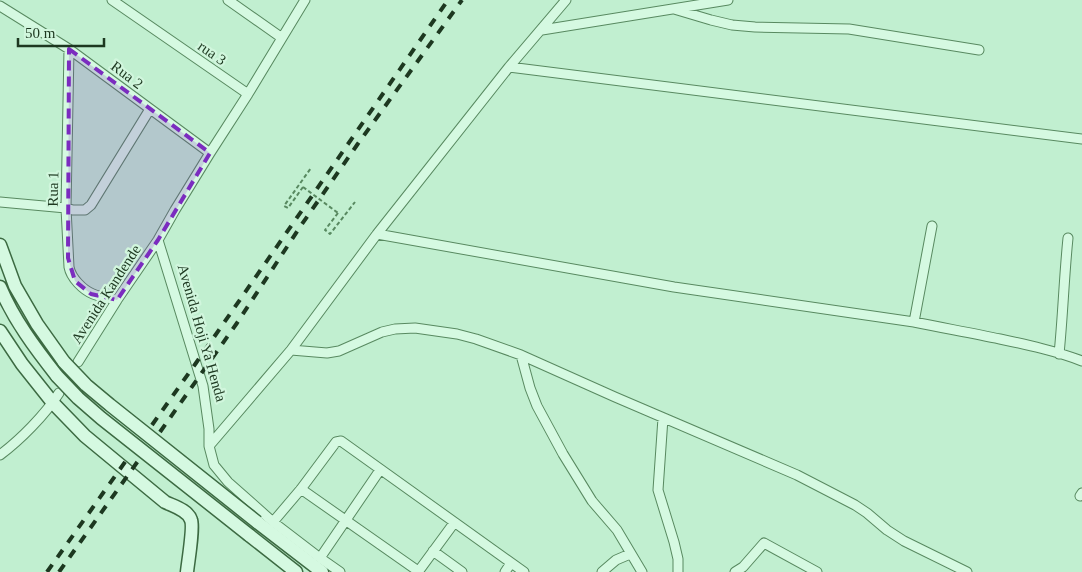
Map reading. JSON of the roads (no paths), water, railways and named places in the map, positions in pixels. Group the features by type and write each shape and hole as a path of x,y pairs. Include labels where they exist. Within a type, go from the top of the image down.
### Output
{"main road":[{"path":"0,245 15,286 37,324 64,362 86,385 322,572"},
{"path":"0,287 28,339 57,376 78,398 296,572"},
{"path":"0,332 22,364 56,398 85,436 165,502 188,514 192,527 187,572"}],"street":[{"name":"rua 3","path":"112,0 248,94"},
{"path":"228,0 282,38"},
{"path":"158,240 305,0"},
{"path":"209,446 291,350 377,234 509,66 566,0"},
{"path":"542,30 728,0"},
{"name":"Rua 2","path":"0,6 69,48 210,153"},
{"path":"674,9 732,25 849,29 979,50"},
{"name":"Rua 1","path":"69,48 66,208 70,274 75,281 91,294 116,300"},
{"path":"509,66 1082,140"},
{"path":"0,202 86,210 91,205 150,109"},
{"path":"914,322 932,226"},
{"path":"377,234 674,287 914,322 1022,344 1082,361"},
{"path":"1059,354 1068,238"},
{"name":"Avenida Kandende","path":"78,362 116,300 158,240"},
{"name":"Avenida Hoji Ya Henda","path":"158,240 203,386 209,428 209,446 214,465 228,482 273,522 340,572"},
{"path":"291,350 327,353 339,351 382,332 395,329 415,328 476,339 521,355 828,490 867,513 904,541 967,572"},
{"path":"521,355 530,388 563,454 592,501 617,530 642,572"},
{"path":"0,455 8,450 28,430 56,398"},
{"path":"663,418 658,490 674,542 678,559 678,572"},
{"path":"273,522 301,489 336,442 339,441 344,442 380,470 524,572"},
{"path":"320,558 380,470"},
{"path":"301,489 418,572 454,523"},
{"path":"735,572 743,567 764,543 817,572"},
{"path":"433,551 462,572"},
{"path":"602,572 616,560 630,554"},
{"path":"505,572 511,563"}],"railway":[{"path":"152,425 448,0"},
{"path":"160,432 237,323 357,145 462,0"},
{"path":"47,572 130,455"},
{"path":"59,572 138,461"}]}
